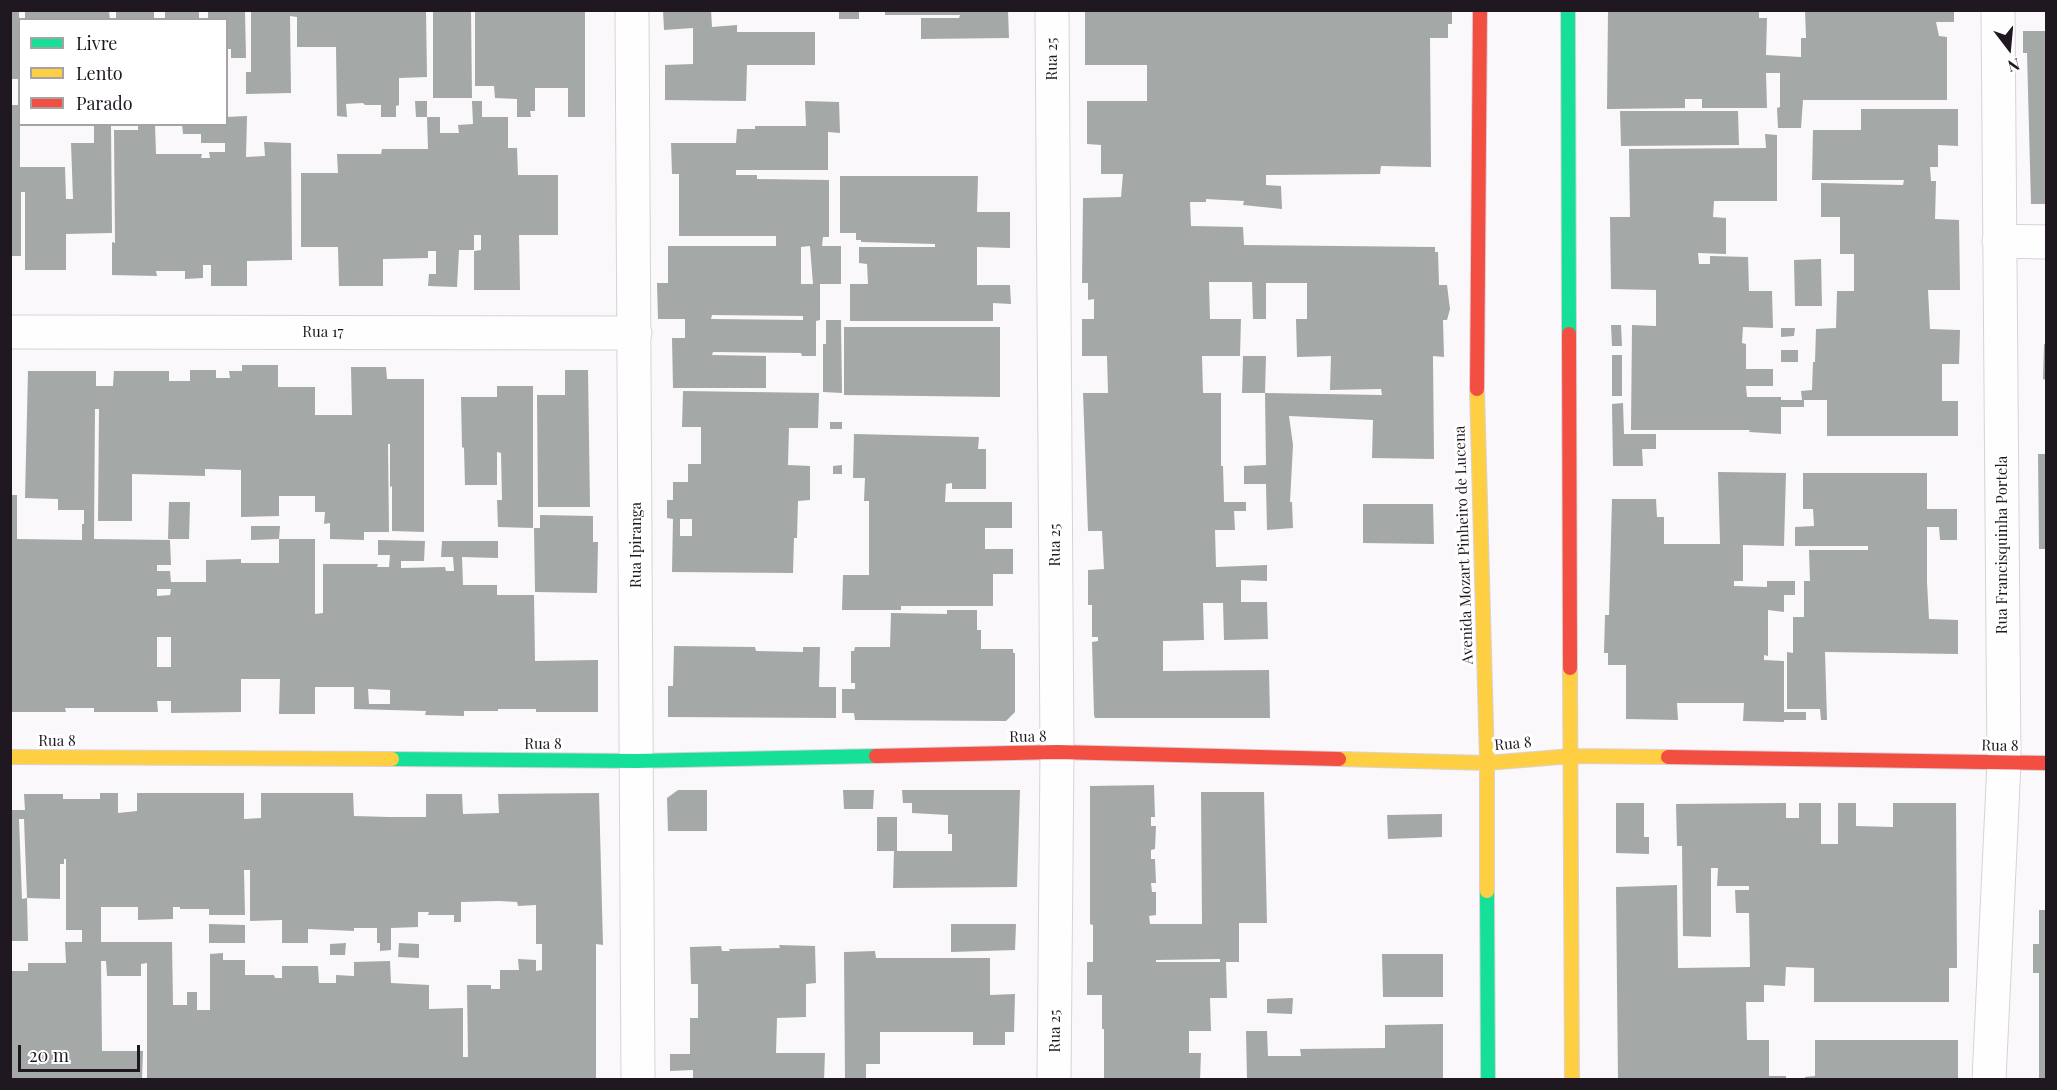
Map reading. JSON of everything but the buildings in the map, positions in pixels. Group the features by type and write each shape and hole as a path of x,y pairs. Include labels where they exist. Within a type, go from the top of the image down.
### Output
{"main road":[{"name":"Avenida Mozart Pinheiro de Lucena","path":"1480,10 1476,352 1487,763 1488,1080"},
{"path":"1568,10 1572,1080"},
{"name":"Rua 8","path":"10,758 636,760 1057,753 1487,763 1572,756 2046,763"}],"street":[{"name":"Rua Ipiranga","path":"632,10 638,1080"},
{"name":"Rua 25","path":"1052,10 1057,753 1054,1080"},
{"name":"Rua Francisquinha Portela","path":"1989,1080 2004,763 1998,10"},
{"path":"1999,241 2046,242"},
{"name":"Rua 17","path":"10,332 635,333"}],"traffic: fast":[{"path":"1568,10 1569,334"},
{"path":"392,759 636,761 876,756"},
{"path":"1487,891 1488,1080"}],"traffic: slow":[{"path":"1477,389 1487,763 1487,891"},
{"path":"1570,668 1572,1080"},
{"path":"1339,759 1487,763 1572,756 1668,757"},
{"path":"10,757 392,759"}],"traffic: jam":[{"path":"1477,389 1480,10"},
{"path":"1569,334 1570,668"},
{"path":"876,756 1057,752 1339,759"},
{"path":"1668,757 2046,763"}]}
